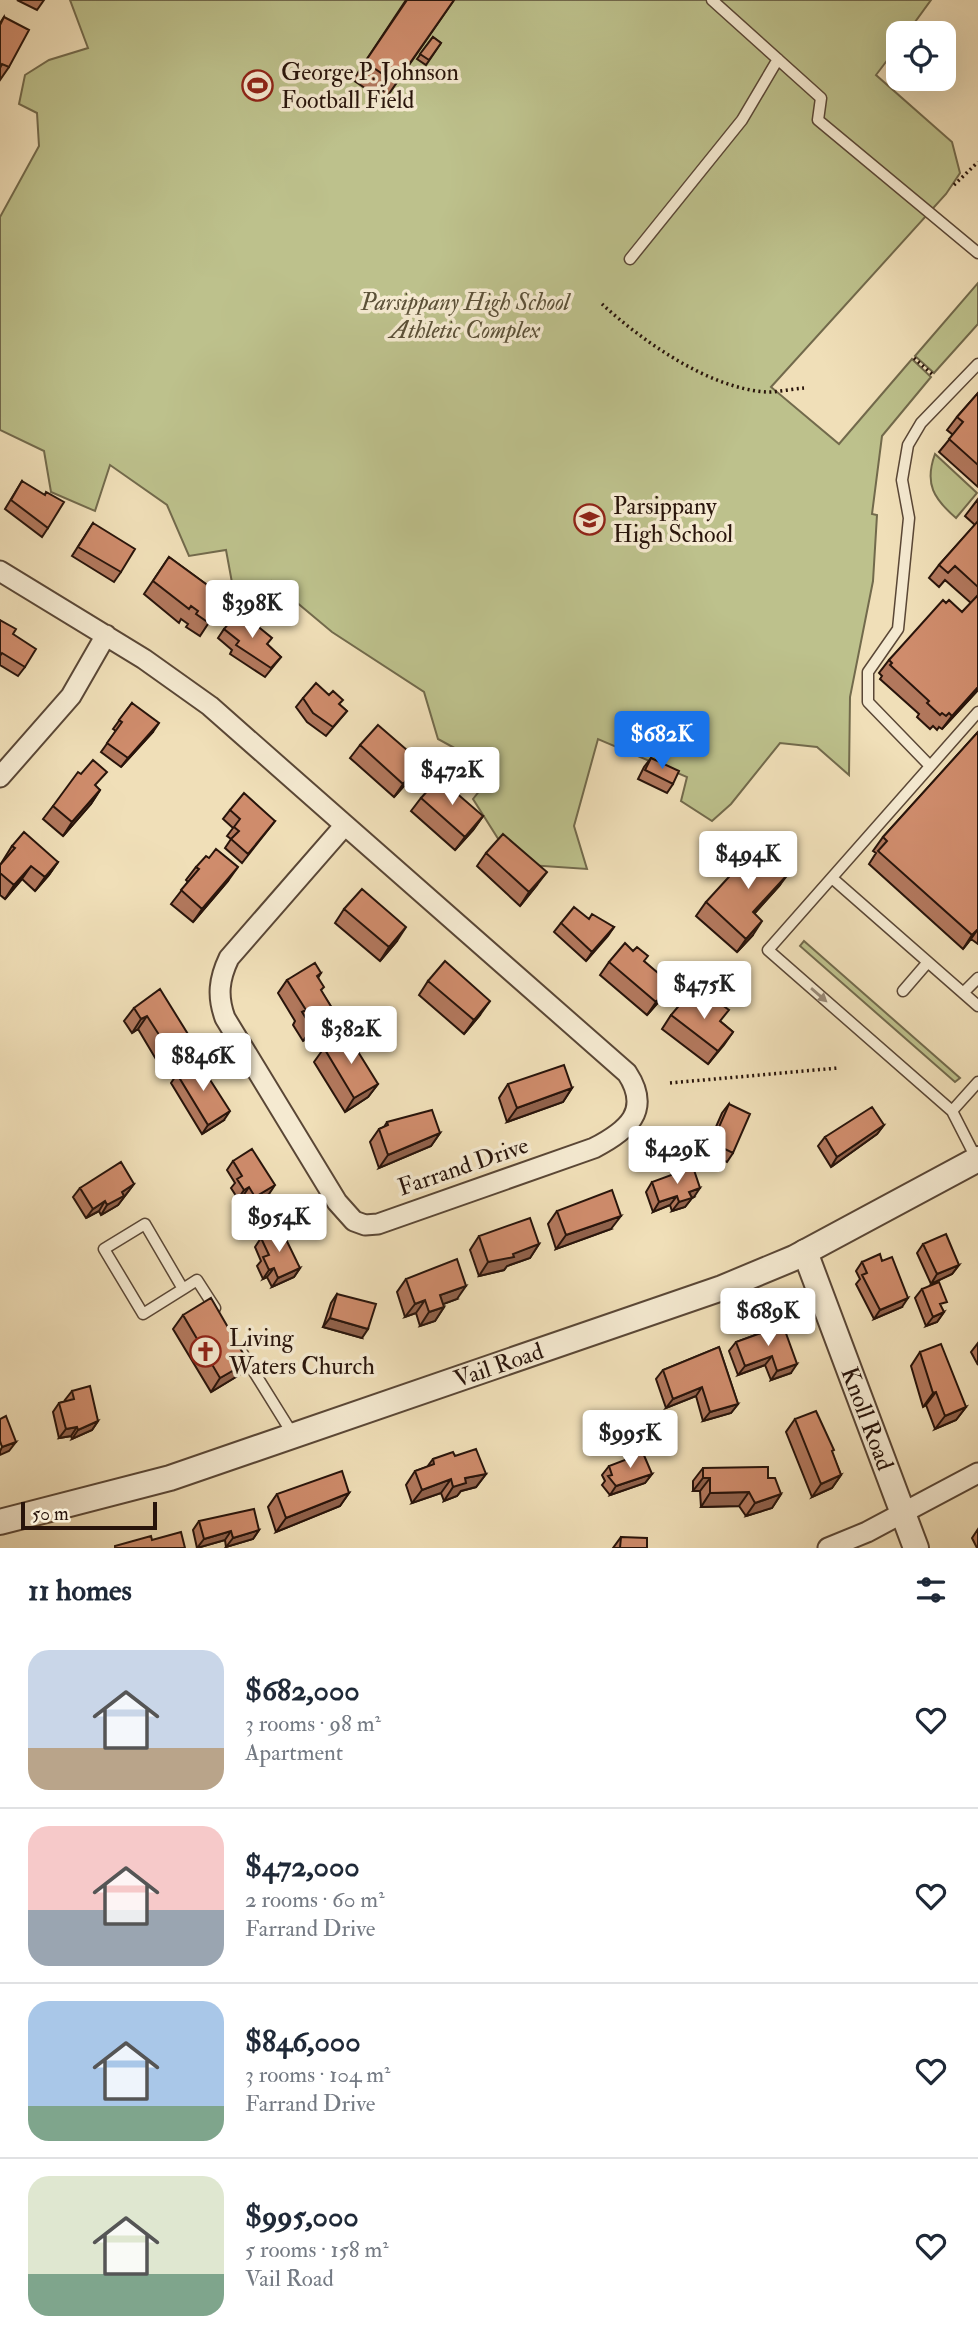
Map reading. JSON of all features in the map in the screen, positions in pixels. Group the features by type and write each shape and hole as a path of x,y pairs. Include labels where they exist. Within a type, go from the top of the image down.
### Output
{"street":[{"name":"Farrand Drive","path":"0,571 106,635 210,706 627,1073 637,1095 633,1119 626,1129 594,1148 378,1224 365,1225 354,1221 321,1178 225,1018 219,994 220,981 229,958 345,825"},
{"path":"0,777 71,696 106,635"},
{"name":"Vail Road","path":"0,1522 170,1478 722,1288 805,1252 978,1160"},
{"name":"Knoll Road","path":"805,1252 916,1548"},
{"path":"828,1548 904,1514 978,1473"}],"lane":[{"path":"712,0 821,99 817,120 978,253"},
{"path":"630,259 742,120 778,59"},
{"path":"930,766 868,702 868,672 898,629 909,518 902,480 908,445 922,423 978,364"},
{"path":"978,712 768,950 952,1111 978,1160"},
{"path":"832,878 978,1006"},
{"path":"903,991 928,962"},
{"path":"963,993 978,978"},
{"path":"952,1111 978,1082"},
{"path":"183,1289 145,1224 104,1249 143,1314 183,1289 197,1280 218,1314"},
{"path":"232,1336 294,1437"}],"path":[{"path":"954,185 978,162"},
{"path":"602,304 627,327 674,358 727,383 764,392 804,387"},
{"path":"914,358 933,375"},
{"path":"670,1083 838,1068"}],"green space":[{"name":"Parsippany High School Athletic Complex","path":"70,0 931,0 916,21 886,21 886,62 876,75 886,84 886,91 894,91 952,142 960,173 946,194 771,387 839,444 912,359 931,377 882,436 872,514 877,515 873,581 850,697 849,775 817,747 780,743 731,804 712,821 681,801 687,777 598,739 574,826 587,869 514,864 473,799 488,780 482,763 438,739 424,692 332,632 271,581 244,593 233,588 226,550 189,556 167,505 110,465 95,511 51,492 44,451 0,430 0,217 39,146 37,113 19,104 25,75 49,60 88,48"},
{"path":"978,283 978,324 934,373 915,356"},
{"path":"935,454 977,493 956,518 933,490 931,474"},
{"path":"804,941 960,1078 955,1082 800,946"}],"building":[{"path":"407,0 454,0 396,83 365,62"},
{"path":"4,17 29,30 9,67 2,64 0,68 0,25"},
{"path":"433,37 441,43 429,60 420,54"},
{"path":"978,393 978,465 949,439 963,422 957,417"},
{"path":"22,481 45,495 46,492 64,502 48,528 11,500"},
{"path":"978,521 978,587 955,566 948,573 939,565"},
{"path":"93,523 135,549 121,572 78,547"},
{"path":"169,557 225,598 209,623 196,614 198,611 191,606 189,609 153,581"},
{"path":"978,595 978,687 952,716 949,713 946,716 942,713 940,715 927,703 929,701 890,665 892,663 889,660 943,600 946,603 949,600 962,612"},
{"path":"239,611 272,638 267,644 281,657 271,668 236,645 239,641 224,629"},
{"path":"0,620 16,629 13,634 36,649 25,667 2,653 0,656"},
{"path":"316,683 329,695 333,691 343,700 339,704 347,711 333,727 313,713 303,698"},
{"path":"132,703 159,723 128,758 107,743"},
{"path":"378,725 422,763 403,784 360,745"},
{"path":"978,732 978,929 972,935 878,851 887,841 883,837"},
{"path":"651,758 679,771 673,784 645,770"},
{"path":"93,760 107,772 95,785 100,790 72,822 53,806 78,772 81,774"},
{"path":"439,778 483,816 465,837 421,798"},
{"path":"244,793 275,821 248,854 231,839 239,831 234,827 240,819 230,810"},
{"path":"24,832 58,862 45,877 31,866 14,885 0,873 0,865 15,848 12,846"},
{"path":"503,834 547,872 529,892 486,853"},
{"path":"758,845 789,873 753,912 762,921 746,939 706,902"},
{"path":"216,849 238,867 202,909 181,890 199,869 196,867"},
{"path":"362,889 406,927 389,947 344,909"},
{"path":"574,907 589,919 592,914 614,927 592,952 561,923"},
{"path":"625,943 633,951 637,947 648,956 644,961 671,984 656,1002 609,962"},
{"path":"445,961 490,1001 474,1020 428,981"},
{"path":"315,963 321,973 317,976 324,987 321,990 335,1013 312,1028 302,1012 306,1010 287,980"},
{"path":"160,989 191,1039 170,1052 147,1016 141,1019 134,1008"},
{"path":"688,995 705,1009 714,999 729,1010 720,1021 733,1032 718,1051 671,1015"},
{"path":"347,1034 378,1084 354,1098 324,1048"},
{"path":"198,1061 230,1111 208,1125 177,1074"},
{"path":"564,1065 572,1088 517,1108 508,1084"},
{"path":"729,1104 750,1114 733,1153 712,1143"},
{"path":"872,1107 884,1125 837,1157 825,1137"},
{"path":"432,1110 440,1133 388,1155 379,1129 388,1125 387,1122"},
{"path":"252,1149 275,1185 255,1197 249,1187 244,1190 237,1179 242,1176 233,1161"},
{"path":"121,1162 134,1184 122,1192 124,1196 107,1205 105,1201 93,1209 80,1188"},
{"path":"693,1167 700,1188 689,1192 692,1198 679,1202 677,1196 659,1202 652,1182"},
{"path":"612,1190 621,1216 566,1235 557,1211"},
{"path":"530,1218 539,1244 513,1254 514,1257 488,1262 479,1236"},
{"path":"281,1229 300,1268 278,1278 274,1268 269,1270 263,1257 269,1255 261,1238"},
{"path":"946,1234 959,1265 937,1274 923,1244"},
{"path":"880,1254 882,1261 892,1257 908,1298 880,1310 862,1275 867,1273 862,1262"},
{"path":"457,1259 466,1286 440,1295 444,1307 429,1312 425,1300 415,1304 406,1279"},
{"path":"939,1282 947,1302 940,1304 944,1312 933,1317 922,1289"},
{"path":"337,1294 376,1304 368,1329 330,1318"},
{"path":"211,1298 248,1362 220,1378 183,1315"},
{"path":"783,1325 797,1364 777,1371 772,1356 745,1366 736,1342"},
{"path":"941,1344 966,1407 945,1416 936,1392 933,1393 920,1352"},
{"path":"719,1347 738,1404 710,1412 702,1387 673,1399 663,1370"},
{"path":"90,1386 98,1421 78,1430 77,1427 66,1429 59,1403 74,1399 72,1391"},
{"path":"816,1411 834,1450 832,1451 841,1475 821,1484 795,1419"},
{"path":"6,1416 16,1442 2,1447 0,1419"},
{"path":"476,1449 486,1474 465,1478 466,1483 453,1487 451,1479 422,1490 415,1471 434,1464 433,1459 453,1452 455,1456"},
{"path":"643,1453 652,1474 616,1486 608,1476 612,1475 609,1466"},
{"path":"768,1467 768,1478 775,1478 781,1494 755,1503 749,1492 710,1493 710,1478 703,1478 703,1468"},
{"path":"342,1471 349,1493 286,1518 277,1494"},
{"path":"254,1509 259,1530 233,1538 231,1531 204,1539 199,1521"},
{"path":"181,1532 185,1548 115,1548 151,1536 152,1540"},
{"path":"621,1537 647,1538 647,1548 620,1548"}],"place":[{"name":"George P. Johnson Football Field","path":"258,86"},
{"name":"Parsippany High School","path":"590,520"},
{"name":"Living Waters Church","path":"206,1352"}]}
